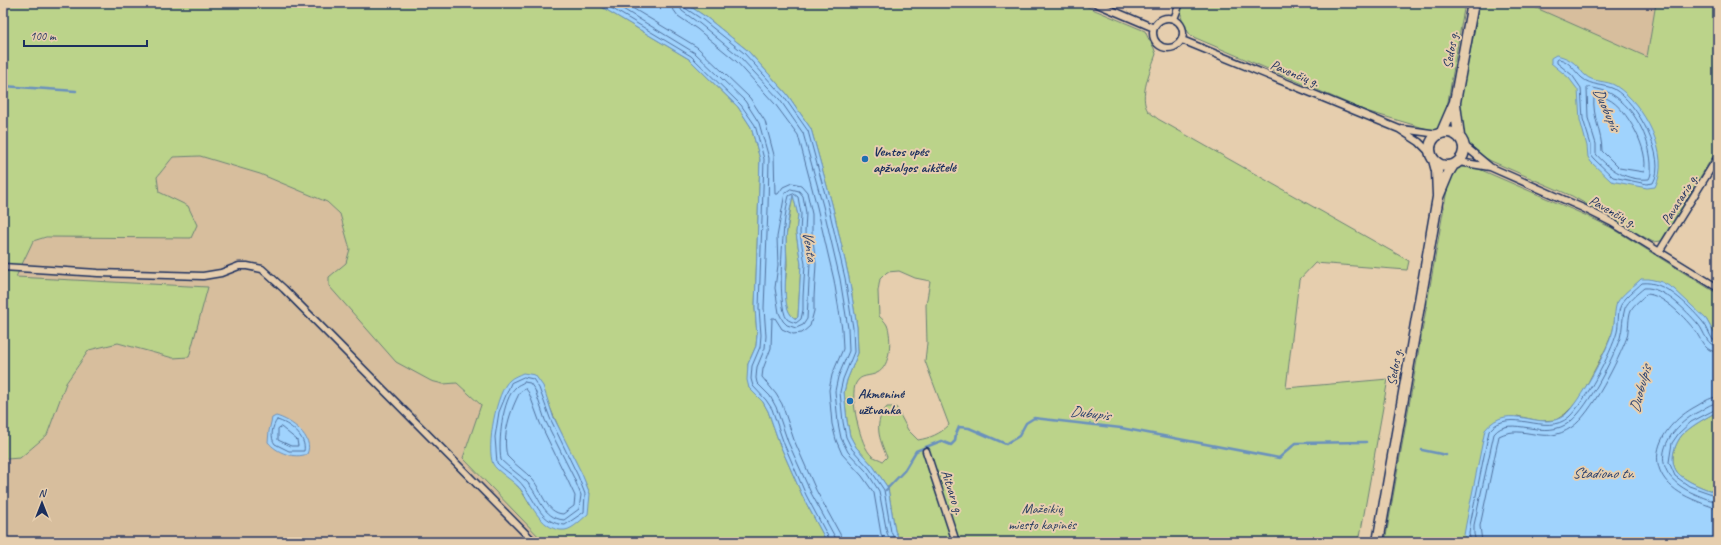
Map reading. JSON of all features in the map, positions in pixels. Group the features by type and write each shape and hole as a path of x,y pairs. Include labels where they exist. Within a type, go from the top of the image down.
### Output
{"main road":[{"name":"Sedos g.","path":"1440,133 1455,102 1473,3"},
{"name":"Sedos g.","path":"1455,102 1459,136"},
{"path":"1451,132 1459,136 1464,146 1464,155 1456,163 1443,166 1432,156 1430,144 1440,133 1451,132"},
{"name":"Sedos g.","path":"1378,542 1438,197 1437,171 1432,156"},
{"name":"Sedos g.","path":"1438,197 1448,173 1456,163"}],"street":[{"path":"1095,3 1154,28"},
{"path":"1174,19 1180,3"},
{"path":"1164,18 1174,19 1181,25 1183,35 1182,40 1176,46 1163,48 1153,37 1154,28 1160,20 1164,18"},
{"name":"Pavenčių g.","path":"1182,40 1399,129 1419,142 1432,156"},
{"name":"Pavenčių g.","path":"1399,129 1440,133"},
{"name":"Pavenčių g.","path":"1464,146 1490,167 1590,211 1611,222 1718,288"},
{"name":"Pavasario g.","path":"1660,252 1718,158"},
{"name":"Pavenčių g.","path":"1456,163 1490,167"},
{"path":"3,266 98,272 203,276 221,273 239,266 262,269 301,306 534,542"},
{"name":"Aitvaro g.","path":"926,451 956,542"}],"shaded area":[{"path":"1656,3 1647,57 1525,4"},
{"path":"200,156 260,174 327,202 340,214 350,249 346,263 330,277 443,384 457,383 481,405 463,458 544,542 3,542 3,479 7,459 20,458 47,435 66,383 89,350 118,343 173,358 208,287 16,277 33,241 188,206 159,192 157,177 173,157"}],"green space":[{"path":"3,3 595,3 689,59 738,107 751,127 760,159 755,308 757,335 756,346 748,364 749,388 763,402 768,411 780,445 803,497 827,542 544,542 463,458 481,405 457,383 443,384 431,381 396,362 329,286 329,277 346,263 350,249 340,214 327,202 260,174 200,156 173,157 157,177 159,192 188,206 197,225 191,238 46,237 33,241 16,277 208,287 189,357 173,358 118,343 89,350 66,383 47,435 20,458 7,459 3,456","holes":["548,402 590,494 530,505 521,490 512,480"]},
{"name":"Mažeikių miesto kapinės","path":"685,3 1078,3 1145,31 1156,54 1146,83 1144,98 1145,105 1149,112 1158,119 1409,261 1407,270 1315,263 1299,280 1286,388 1388,379 1359,542 901,542 895,531 888,488 873,466 856,447 850,436 844,392 847,380 858,353 857,327 849,278 832,204 811,129 787,94 747,50 706,17","holes":["899,271 915,278 930,281 926,305 927,343 925,361 949,425 935,435 918,440 908,430 896,407 887,407 880,419 879,425 880,437 887,457 883,461 872,456 863,442 857,421 854,389 860,378 882,370 888,358 890,344 889,330 879,316 878,291 880,279 887,272"]},
{"path":"1183,3 1465,3 1446,113 1439,128 1431,130 1366,111 1191,36 1181,16"},
{"path":"1480,3 1525,3 1647,57 1656,3 1718,3 1718,148 1661,241 1653,242 1572,196 1491,161 1478,153 1466,142 1461,132 1459,116 1462,91"},
{"path":"1466,167 1479,169 1612,228 1718,294 1718,340 1706,319 1641,279 1617,303 1613,331 1606,348 1580,398 1572,407 1556,420 1540,421 1517,416 1468,542 1385,542 1448,184 1456,169"},
{"path":"793,194 798,215 796,233 801,264 798,317 796,319 788,310 785,295 787,265 786,237"},
{"path":"1718,411 1718,493 1696,485 1685,479 1677,472 1673,463 1673,458 1675,448 1682,435"}],"water":[{"name":"Venta","path":"595,3 685,3 706,17 747,50 787,94 811,129 832,204 849,278 857,327 858,353 847,380 844,392 850,436 856,447 873,466 888,488 895,531 901,542 827,542 803,497 780,445 768,411 763,402 749,388 747,380 748,364 756,346 757,335 755,308 760,159 751,127 738,107 689,59","holes":["793,195 798,215 796,233 801,264 798,317 796,319 788,310 785,295 786,239"]},
{"name":"Duobupis","path":"1556,55 1572,61 1588,78 1616,86 1636,105 1645,118 1658,146 1660,161 1659,174 1655,187 1647,188 1611,181 1591,162 1588,157 1587,146 1580,120 1578,90 1569,78 1551,63 1551,58"},
{"name":"Stadiono tv.","path":"1641,279 1662,282 1674,289 1706,319 1718,340 1718,411 1682,435 1675,448 1673,463 1677,472 1685,479 1696,485 1718,493 1718,542 1468,542 1464,535 1485,430 1494,421 1504,417 1545,421 1555,420 1565,415 1571,409 1585,388 1606,349 1613,330 1617,303 1625,293"},
{"path":"523,373 535,375 543,386 553,416 582,474 590,494 588,514 577,524 565,530 557,530 544,522 534,510 522,491 493,464 491,456 492,433 500,396 510,380"},
{"path":"276,416 295,425 305,436 308,441 309,448 307,454 297,456 286,454 276,449 268,442 272,418"}],"waterway":[{"path":"3,86 76,91"},
{"name":"Dubupis","path":"886,490 904,471 916,451 941,441 951,445 955,441 959,427 969,428 1006,444 1019,436 1026,423 1034,418 1121,428 1279,458 1296,443 1366,442"},
{"path":"1422,450 1446,455"}],"place":[{"name":"Ventos upės apžvalgos aikštelė","path":"865,159"},
{"name":"Akmeninė užtvanka","path":"850,401"}],"water label":[{"name":"Duobulpis","path":"1640,389"}]}
